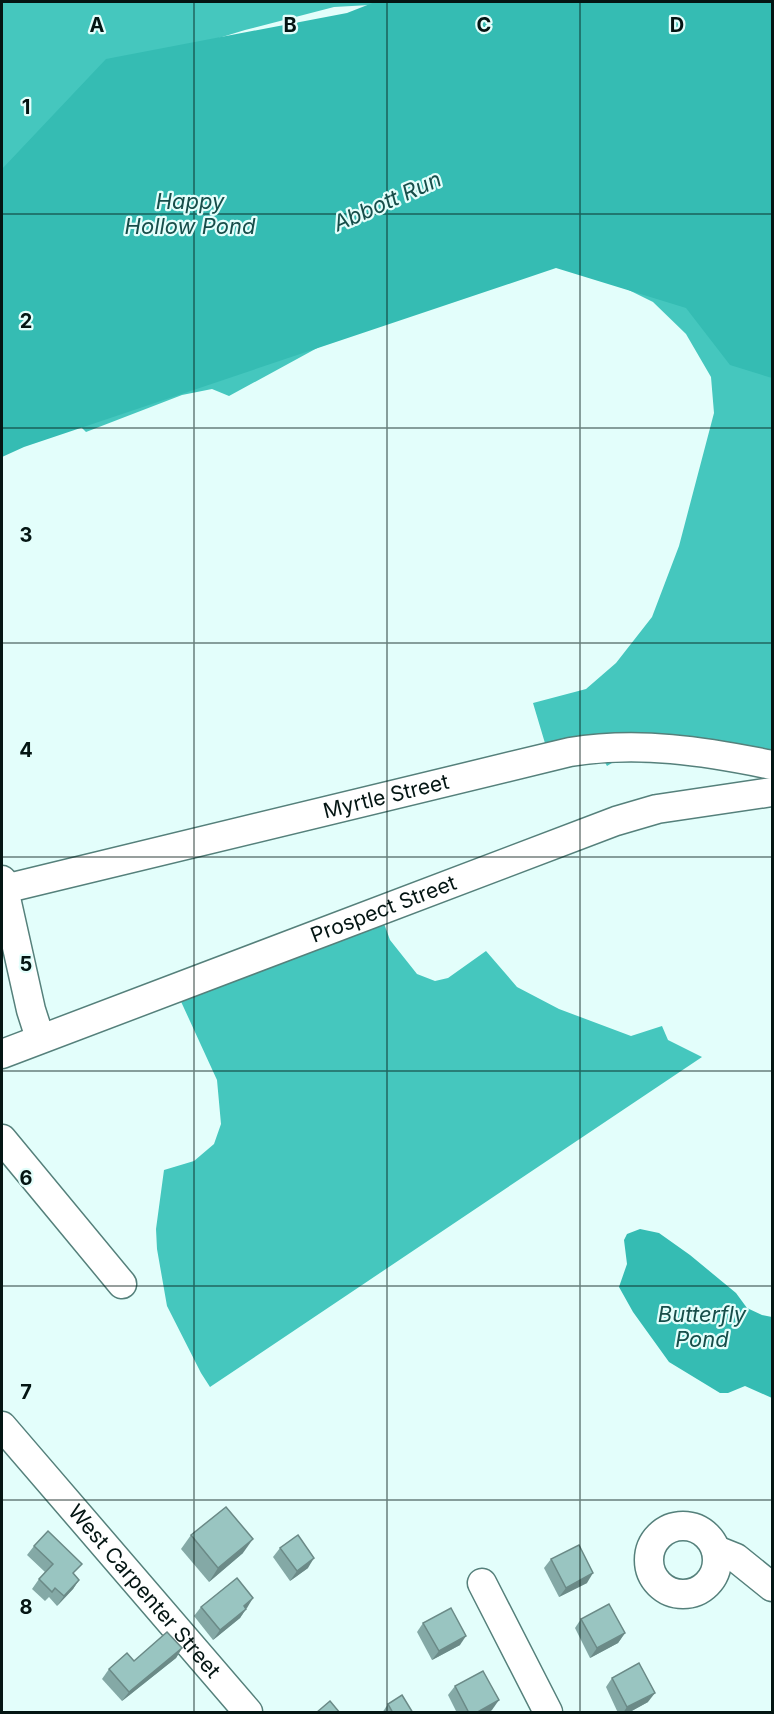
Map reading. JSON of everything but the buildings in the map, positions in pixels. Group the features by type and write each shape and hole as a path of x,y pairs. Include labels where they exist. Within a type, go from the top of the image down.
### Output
{"street":[{"name":"Myrtle Street","path":"3,885 579,751 654,747 717,754 772,765"},
{"name":"Prospect Street","path":"2,1054 616,821 657,809 772,792"},
{"path":"3,885 31,1010 40,1038"},
{"path":"2,1138 122,1284"},
{"name":"West Carpenter Street","path":"2,1426 248,1713"},
{"path":"716,1550 736,1558 772,1587"},
{"path":"482,1583 548,1713"}],"shaded area":[{"path":"2,2 382,2 334,7 245,30 147,60 2,179"},
{"path":"542,243 624,253 636,258 682,302 706,331 734,352 772,366 772,767 739,761 668,756 667,754 625,755 607,766 601,755 595,754 575,754 550,760 533,703 586,689 616,663 652,617 679,546 714,413 711,377 686,334 653,302 572,262 455,290 330,341 229,396 212,389 182,395 86,432 78,424 208,359 374,296 456,260 521,244"},
{"path":"382,918 390,940 417,974 435,981 448,978 486,951 517,987 559,1009 631,1036 662,1026 668,1040 702,1057 210,1387 167,1306 157,1249 156,1229 164,1170 194,1161 214,1144 221,1124 217,1080 178,995"}],"water":[{"name":"Happy Hollow Pond","path":"375,2 772,2 772,378 730,365 686,308 556,268 24,447 2,457 2,169 106,59 347,13"},
{"name":"Butterfly Pond","path":"640,1229 659,1233 736,1293 747,1308 772,1317 772,1398 745,1386 728,1393 720,1393 669,1362 633,1312 619,1287 627,1264 624,1240 627,1234"}],"water label":[{"name":"Abbott Run","path":"387,201"}]}
